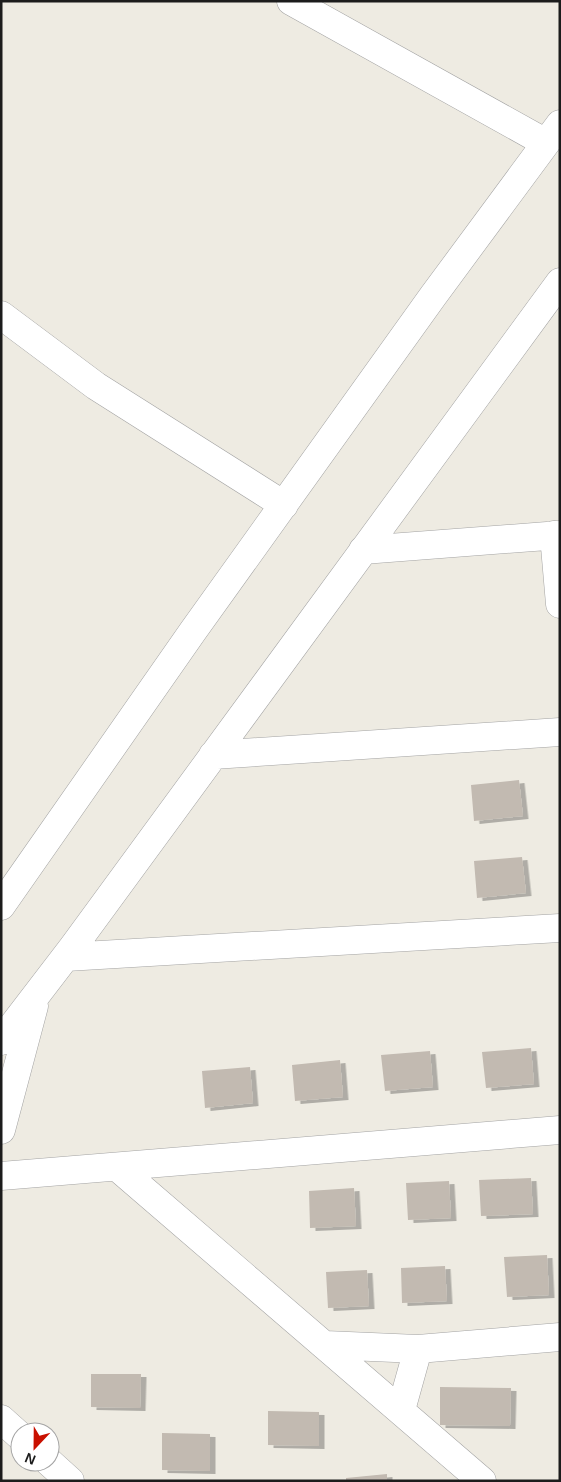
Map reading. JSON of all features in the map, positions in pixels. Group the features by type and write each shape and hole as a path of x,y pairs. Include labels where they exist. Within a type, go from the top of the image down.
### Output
{"street":[{"path":"3,899 433,296 553,134 291,1"},
{"path":"1,1041 66,957 560,282"},
{"path":"1,315 96,386 284,505"},
{"path":"363,550 557,535 560,604"},
{"path":"214,754 560,732"},
{"path":"66,957 560,928"},
{"path":"1,1130 36,995"},
{"path":"1,1176 560,1130"},
{"path":"117,1167 482,1481"},
{"path":"325,1345 418,1349 560,1337"},
{"path":"401,1410 418,1349"},
{"path":"60,1472 70,1481"}],"building":[{"path":"519,780 523,816 474,821 471,785"},
{"path":"522,857 526,893 477,898 474,861"},
{"path":"531,1048 534,1084 486,1088 482,1052"},
{"path":"430,1051 433,1087 385,1091 381,1055"},
{"path":"340,1060 343,1097 295,1101 292,1065"},
{"path":"250,1067 253,1103 205,1108 202,1071"},
{"path":"531,1178 533,1214 481,1216 479,1180"},
{"path":"449,1181 451,1218 408,1220 406,1183"},
{"path":"354,1188 356,1226 310,1228 309,1191"},
{"path":"547,1255 549,1295 507,1297 504,1257"},
{"path":"445,1266 447,1301 402,1303 401,1268"},
{"path":"367,1270 369,1306 328,1308 326,1272"},
{"path":"91,1374 141,1374 140,1408 91,1407"},
{"path":"440,1387 511,1388 510,1426 440,1425"},
{"path":"268,1411 319,1412 319,1446 268,1445"},
{"path":"162,1433 210,1434 210,1471 162,1470"},
{"path":"387,1474 387,1481 346,1481 346,1478"}]}
